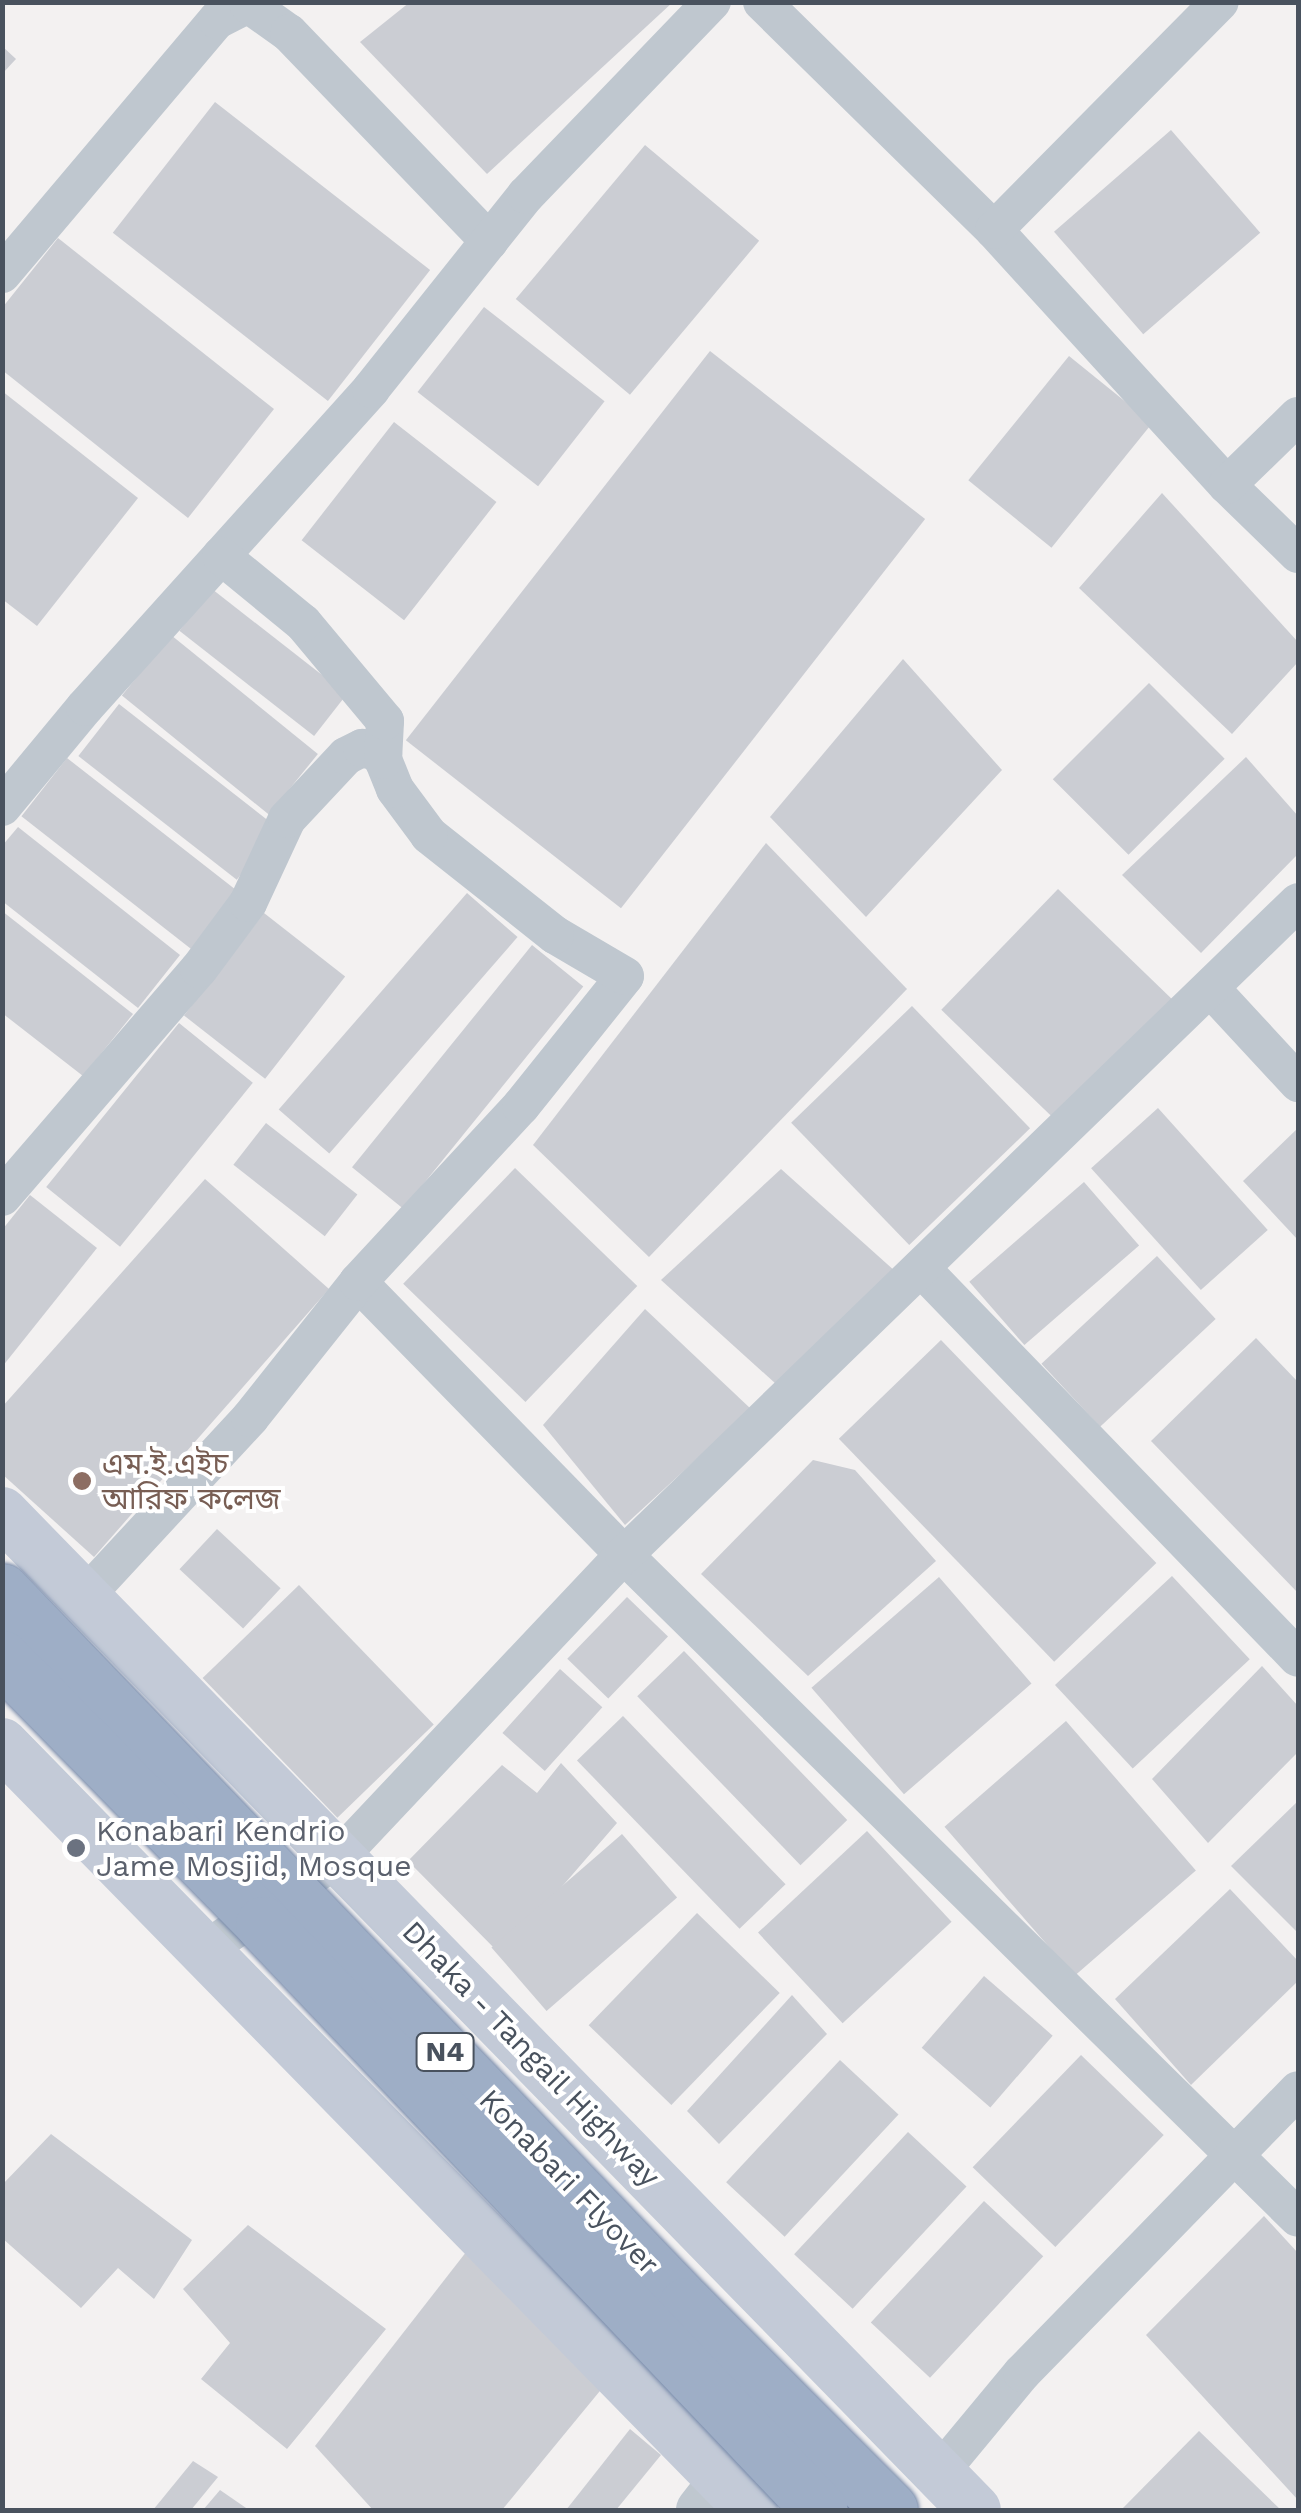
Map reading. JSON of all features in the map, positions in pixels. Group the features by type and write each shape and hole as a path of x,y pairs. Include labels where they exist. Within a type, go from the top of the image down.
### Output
{"highway":[{"name":"Konabari Flyover","path":"2,1590 672,2290 890,2510"},
{"name":"Konabari Flyover","path":"2,1658 263,1924 820,2510"}],"main road":[{"name":"Dhaka - Tangail Highway","path":"2,1512 975,2510"},
{"path":"2,1744 204,1951 725,2501"}],"street":[{"path":"2,807 371,389 526,196 712,2"},
{"path":"762,2 994,230 1228,485 1298,554"},
{"path":"994,230 1220,2"},
{"path":"2,274 217,20 247,3 289,33 489,242"},
{"path":"1228,485 1298,416"},
{"path":"100,1580 250,1418 358,1282 521,1106 625,976 555,935 429,835 395,789 384,754 385,721 303,623 221,556"},
{"path":"2,1197 199,969 248,903 287,818 346,756 362,748 384,754"},
{"path":"204,1951 339,1857 624,1555 1212,990 1298,902"},
{"path":"1212,990 1298,1083"},
{"path":"921,1268 1298,1658"},
{"path":"358,1282 624,1555 1298,2218"},
{"path":"939,2474 1022,2372 1298,2090"}],"building":[{"path":"410,2 673,2 487,174 360,42"},
{"path":"2,46 16,59 2,74"},
{"path":"215,102 430,270 328,401 113,233"},
{"path":"1171,130 1260,233 1143,334 1054,232"},
{"path":"645,145 759,241 630,395 516,299"},
{"path":"58,238 274,409 188,518 2,370 2,308"},
{"path":"484,307 605,401 538,486 418,392"},
{"path":"710,351 925,519 621,908 406,740"},
{"path":"1069,356 1152,423 1051,548 968,480"},
{"path":"2,391 138,498 37,626 2,599"},
{"path":"394,422 496,502 404,620 302,540"},
{"path":"1162,493 1298,642 1298,662 1232,734 1079,588"},
{"path":"212,589 347,694 314,736 179,631"},
{"path":"171,635 318,754 269,815 122,696"},
{"path":"903,659 1002,770 866,917 770,817"},
{"path":"1149,683 1225,759 1128,855 1053,779"},
{"path":"119,704 277,828 237,880 78,756"},
{"path":"1246,757 1298,816 1298,854 1201,953 1122,875"},
{"path":"67,758 240,893 194,951 21,816"},
{"path":"18,827 180,955 138,1008 2,901 2,846"},
{"path":"766,843 907,989 649,1257 533,1145"},
{"path":"1058,889 1172,999 1056,1120 941,1010"},
{"path":"467,893 518,937 329,1154 279,1110"},
{"path":"2,911 133,1014 83,1076 2,1013"},
{"path":"264,913 345,976 265,1079 184,1015"},
{"path":"532,945 583,987 403,1209 352,1167"},
{"path":"912,1006 1030,1128 909,1245 791,1123"},
{"path":"179,1023 253,1083 120,1247 46,1187"},
{"path":"1158,1108 1268,1230 1201,1290 1091,1168"},
{"path":"266,1123 357,1194 325,1236 233,1165"},
{"path":"1298,1128 1298,1240 1243,1181"},
{"path":"515,1168 637,1286 525,1402 403,1284"},
{"path":"781,1169 896,1272 776,1384 661,1280"},
{"path":"205,1179 329,1289 94,1557 2,1474 2,1407"},
{"path":"1084,1182 1139,1245 1024,1345 969,1282"},
{"path":"30,1195 97,1248 2,1367 2,1230"},
{"path":"1157,1256 1216,1319 1100,1427 1041,1364"},
{"path":"645,1309 751,1409 625,1525 543,1425"},
{"path":"1256,1338 1298,1382 1298,1593 1151,1441"},
{"path":"941,1340 1156,1563 1054,1662 839,1439"},
{"path":"813,1460 855,1470 936,1561 808,1676 701,1574"},
{"path":"217,1529 281,1588 243,1629 179,1569"},
{"path":"1172,1576 1250,1659 1133,1768 1055,1685"},
{"path":"939,1577 1032,1683 904,1794 811,1688"},
{"path":"299,1585 434,1725 337,1818 203,1678"},
{"path":"627,1597 668,1637 608,1698 567,1659"},
{"path":"684,1651 847,1820 800,1865 637,1696"},
{"path":"1262,1666 1298,1706 1298,1752 1208,1843 1152,1779"},
{"path":"560,1669 602,1707 545,1771 502,1733"},
{"path":"623,1716 786,1884 740,1929 577,1760"},
{"path":"1066,1721 1196,1870 1074,1976 944,1827"},
{"path":"561,1763 617,1823 502,1956 408,1861 502,1765 537,1793"},
{"path":"1298,1801 1298,1933 1231,1866"},
{"path":"867,1831 952,1922 843,2023 758,1933"},
{"path":"622,1834 677,1897 547,2011 491,1947"},
{"path":"1230,1889 1298,1961 1298,1981 1191,2085 1115,1999"},
{"path":"697,1913 780,1993 671,2105 589,2025"},
{"path":"984,1976 1053,2036 990,2107 922,2048"},
{"path":"792,1995 827,2034 719,2144 687,2111"},
{"path":"1081,2055 1164,2135 1055,2247 973,2167"},
{"path":"840,2060 899,2115 785,2237 726,2182"},
{"path":"908,2132 967,2187 853,2309 794,2254"},
{"path":"51,2134 192,2240 154,2299 118,2268 81,2308 2,2238 2,2185"},
{"path":"984,2201 1043,2256 930,2378 871,2322"},
{"path":"1264,2216 1298,2253 1298,2500 1146,2335"},
{"path":"248,2225 386,2329 287,2449 201,2379 230,2343 183,2289"},
{"path":"470,2247 604,2386 502,2510 373,2510 315,2446"},
{"path":"630,2429 661,2455 616,2510 566,2510"},
{"path":"1199,2431 1281,2510 1121,2510"},
{"path":"193,2461 218,2477 191,2510 153,2510"},
{"path":"220,2490 249,2510 203,2510"}],"place":[{"name":"এম.ই.এইচ আরিফ কলেজ","path":"82,1481"},
{"name":"Konabari Kendrio Jame Mosjid, Mosque","path":"76,1848"}]}
